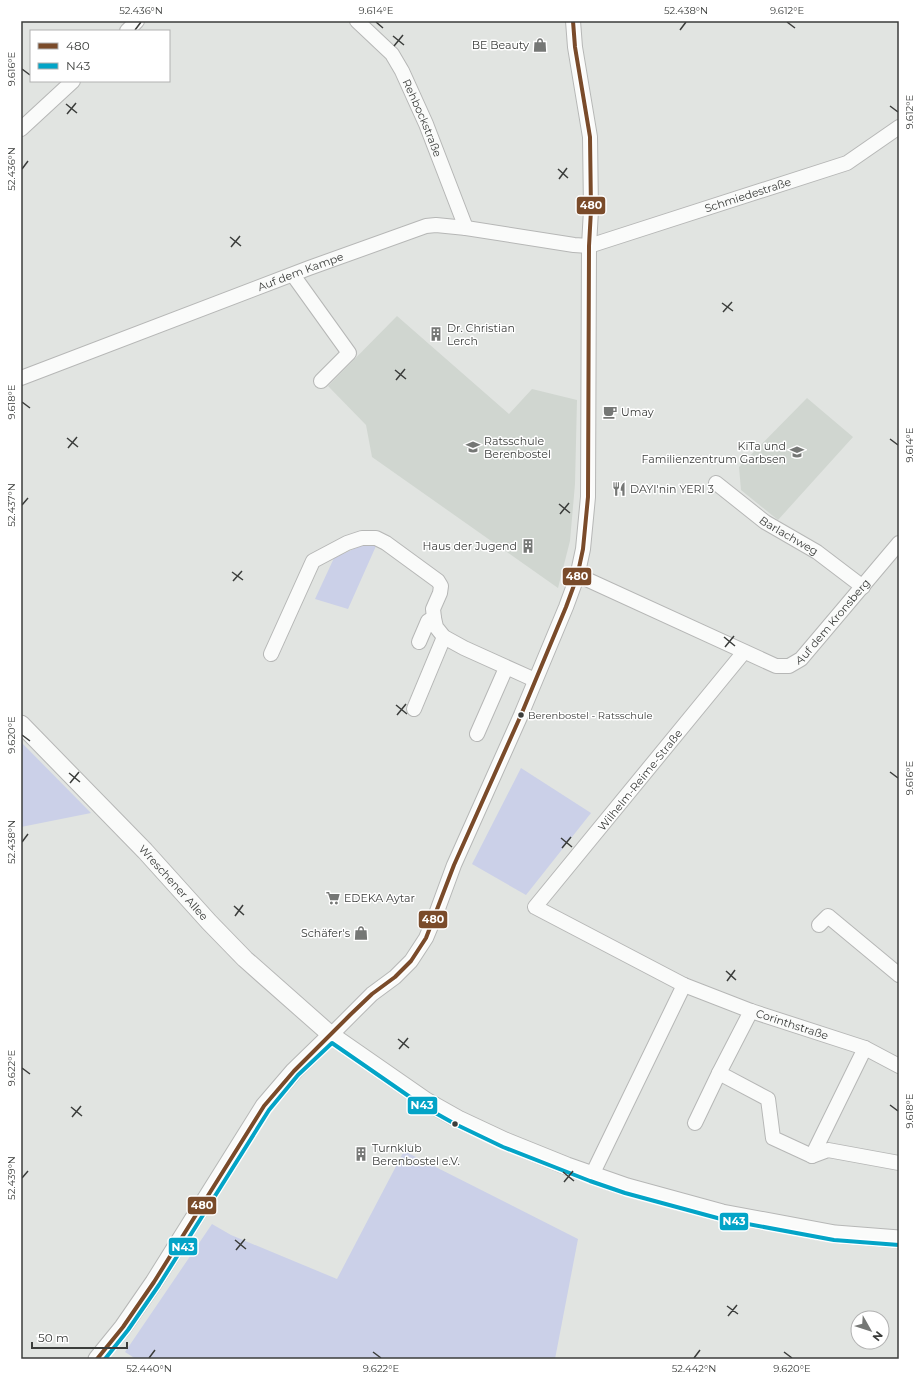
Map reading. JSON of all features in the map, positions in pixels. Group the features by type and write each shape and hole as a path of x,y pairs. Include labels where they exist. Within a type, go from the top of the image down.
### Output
{"street":[{"path":"128,30 137,21"},
{"name":"Rehbockstraße","path":"357,21 392,54 402,71 426,124 466,228"},
{"path":"97,1359 127,1321 154,1282 250,1126 264,1106 289,1077 372,994 395,977 411,961 426,938 454,865 566,607 577,576 583,549 588,497 589,246 591,210 590,137 575,47 573,21"},
{"path":"23,123 72,82"},
{"name":"Schmiedestraße","path":"589,246 847,163 899,127"},
{"name":"Auf dem Kampe","path":"21,378 294,274 426,226 436,225 466,228 589,246"},
{"path":"294,274 349,353 321,381"},
{"name":"Barlachweg","path":"716,483 765,522 817,552 863,587"},
{"path":"271,654 313,561 347,543 362,538 376,538 386,543 438,581 441,586 440,593 433,609 436,627 444,637 506,668 535,680"},
{"name":"Auf dem Kronsberg","path":"577,576 776,666 789,666 801,659 899,543"},
{"path":"419,642 428,621 434,618"},
{"path":"414,709 444,637"},
{"name":"Wilhelm-Reime-Straße","path":"535,908 744,652"},
{"path":"477,734 506,668"},
{"name":"Wreschener Allee","path":"21,724 145,851 209,922 245,959 331,1035 426,1101 458,1119 505,1141 627,1187 722,1213 835,1234 899,1239"},
{"name":"Corinthstraße","path":"535,908 684,984 751,1011 864,1048 899,1066"},
{"path":"819,925 828,916 899,975"},
{"path":"592,1175 684,984"},
{"path":"695,1123 751,1011"},
{"path":"812,1156 864,1048"},
{"path":"719,1073 768,1099 773,1138 812,1156 828,1150 899,1163"}],"shaded area":[{"name":"Ratsschule Berenbostel","path":"397,316 509,414 532,389 577,400 575,484 570,541 558,588 372,457 366,425 328,386"},
{"name":"KiTa und Familienzentrum Garbsen","path":"807,398 853,437 778,520 741,490 739,467"},
{"path":"362,545 376,546 348,609 315,599 334,558"},
{"path":"21,742 91,813 21,827"},
{"path":"521,768 591,813 526,895 472,864"},
{"path":"404,1151 578,1239 555,1359 136,1359 125,1352 212,1224 231,1235 337,1279"}],"transit line":[{"name":"480","path":"97,1359 123,1327 154,1282 264,1106 294,1071 350,1015 372,994 395,977 411,961 426,938 454,865 521,715 577,577 583,549 588,497 589,246 591,210 590,137 575,47 573,21"},
{"name":"N43","path":"105,1359 128,1330 159,1285 269,1110 298,1075 332,1043 423,1106 455,1124 503,1147 590,1181 625,1193 721,1219 834,1240 899,1245"}],"place":[{"name":"BE Beauty","path":"540,45"},
{"name":"Dr. Christian Lerch","path":"436,334"},
{"name":"Umay","path":"610,412"},
{"name":"Ratsschule Berenbostel","path":"473,447"},
{"name":"KiTa und Familienzentrum Garbsen","path":"797,452"},
{"name":"DAYI'nin YERI 3","path":"619,489"},
{"name":"Haus der Jugend","path":"528,546"},
{"name":"Berenbostel - Ratsschule","path":"521,715"},
{"name":"EDEKA Aytar","path":"333,898"},
{"name":"Schäfer's","path":"361,933"},
{"name":"Turnklub Berenbostel e.V.","path":"361,1154"}]}
